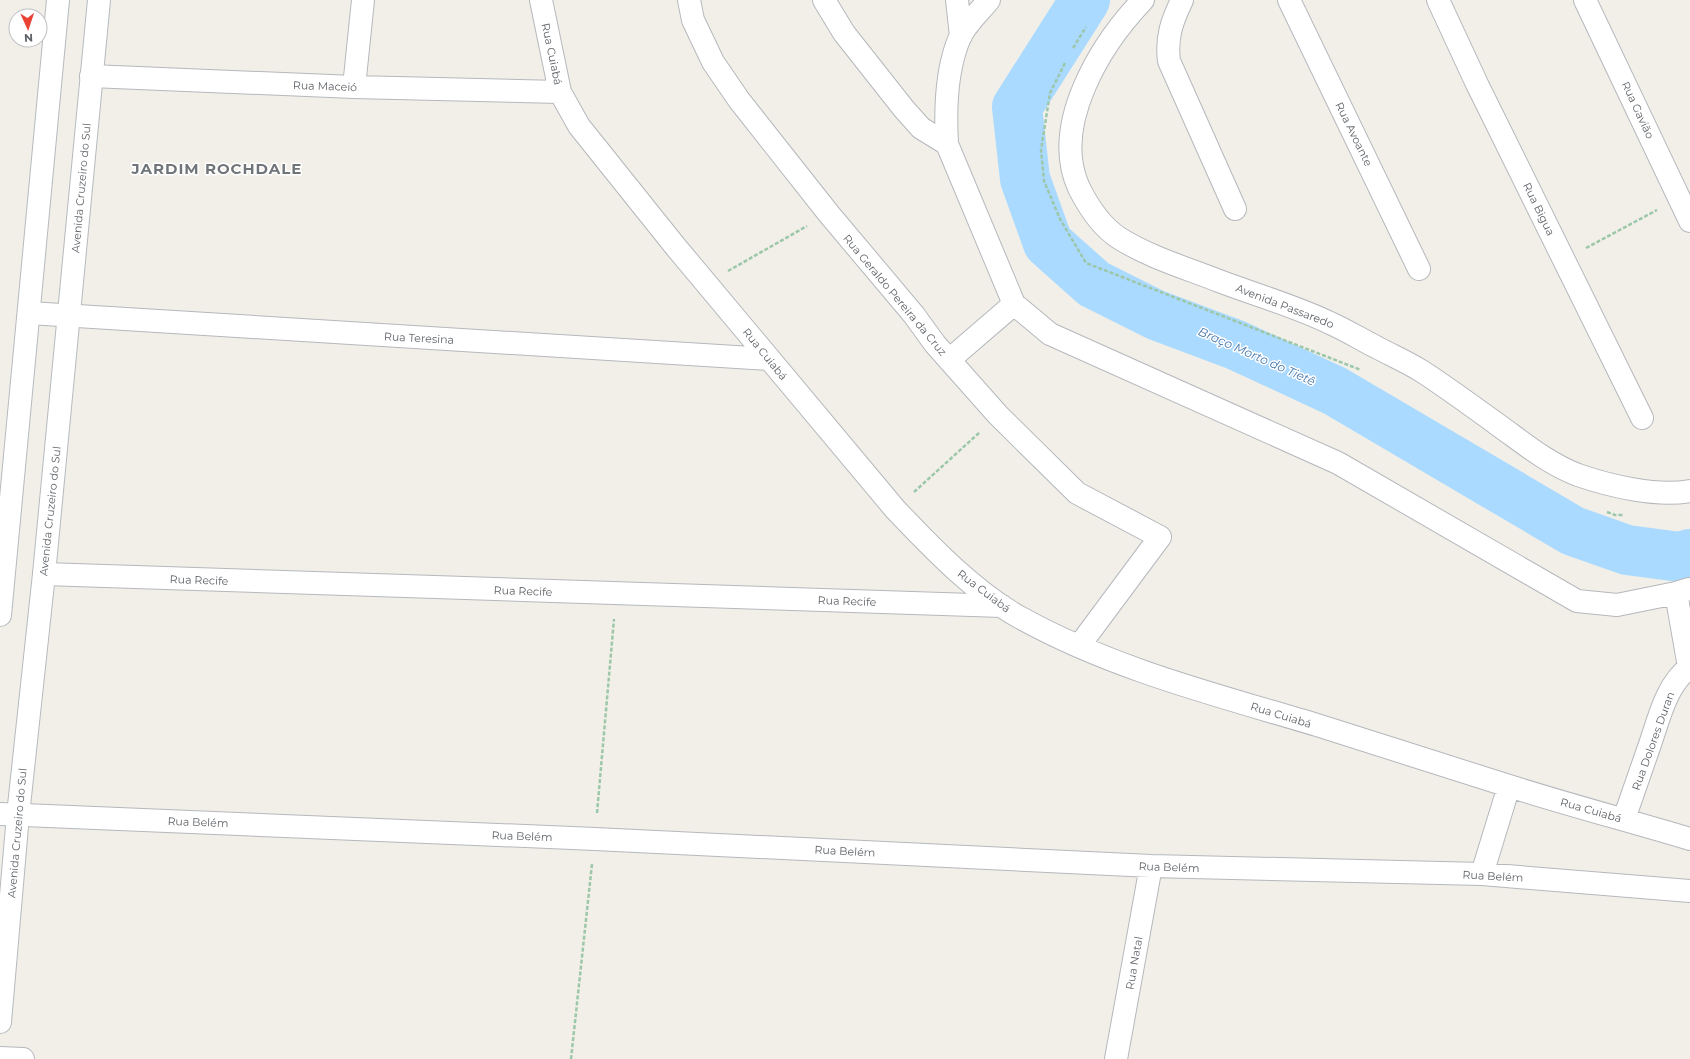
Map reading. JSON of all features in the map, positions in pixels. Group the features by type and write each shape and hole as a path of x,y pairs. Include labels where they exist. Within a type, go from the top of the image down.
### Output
{"street":[{"path":"0,615 58,0"},
{"name":"Avenida Cruzeiro do Sul","path":"0,1022 9,814 44,574 99,0"},
{"path":"354,87 363,0"},
{"name":"Rua Cuiabá","path":"541,0 560,92 579,126 769,359 895,509 934,550 961,574 1002,606 1020,618 1078,646 1162,678 1376,743 1509,786 1690,839"},
{"name":"Rua Geraldo Pereira da Cruz","path":"689,0 693,20 713,62 739,100 829,214 949,360 998,415 1077,493 1160,537 1078,646"},
{"path":"824,0 844,33 904,109 921,128 948,144"},
{"path":"957,0 960,36"},
{"path":"989,0 960,36 951,65 946,120 948,144 1014,304 1050,334 1338,462 1576,601 1617,605 1683,591 1689,667"},
{"name":"Avenida Passaredo","path":"1143,0 1119,27 1097,61 1084,88 1072,132 1071,156 1080,189 1098,218 1117,237 1171,262 1329,322 1422,371 1529,448 1558,465 1578,474 1605,483 1642,490 1679,493 1690,491"},
{"path":"1182,0 1171,22 1168,35 1169,61 1235,209"},
{"name":"Rua Avoante","path":"1289,0 1419,269"},
{"name":"Rua Bigua","path":"1438,0 1642,418"},
{"name":"Rua Gavião","path":"1585,0 1690,221"},
{"name":"Rua Maceió","path":"91,76 354,87 560,92"},
{"path":"949,360 1014,304"},
{"name":"Rua Teresina","path":"29,313 769,359"},
{"name":"Rua Recife","path":"44,574 1002,606"},
{"name":"Rua Dolores Duran","path":"1624,820 1664,705 1673,686 1681,674 1689,667"},
{"path":"1482,874 1509,786"},
{"name":"Rua Belém","path":"9,814 595,839 1151,866 1482,874 1690,891"},
{"name":"Rua Natal","path":"1116,1059 1151,866"},
{"path":"0,1058 23,1059"}],"path":[{"path":"1564,260 1680,199"},
{"path":"707,282 829,214"},
{"path":"895,509 998,415"}],"waterway":[{"name":"Braço Morto do Tietê","path":"1085,0 1017,107 1025,179 1048,243 1094,284 1156,315 1236,345 1335,391 1573,531 1627,550 1680,557 1690,554"}],"district":[{"name":"JARDIM ROCHDALE","path":"217,168"}]}
